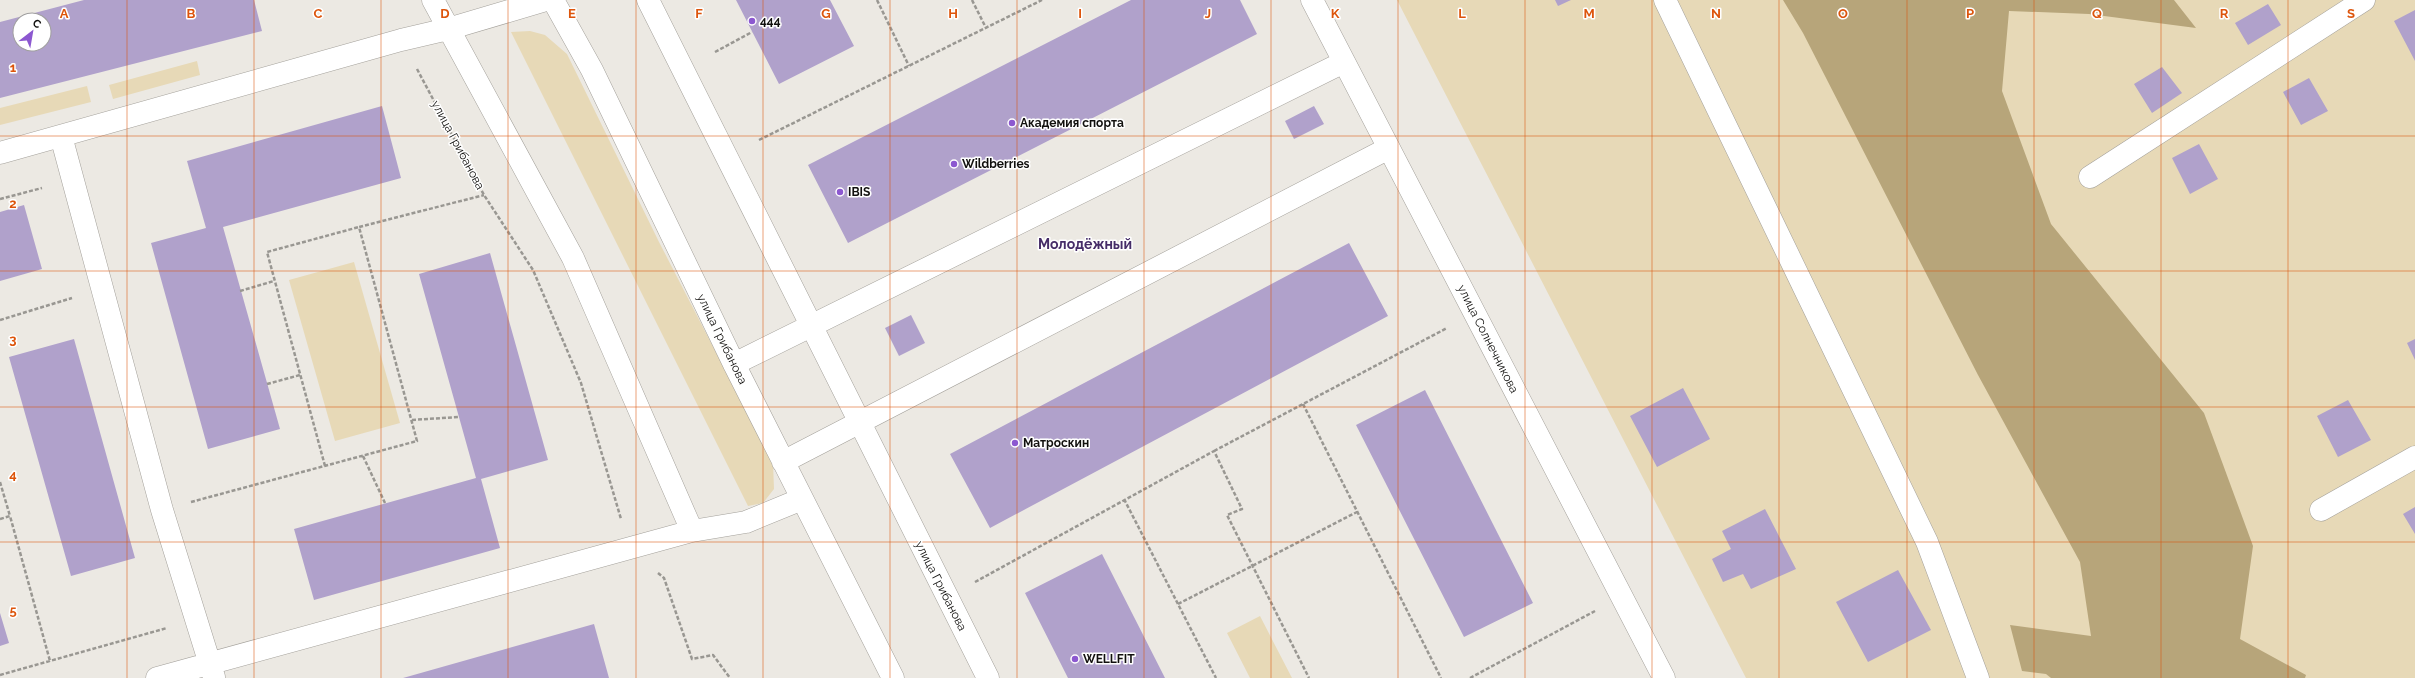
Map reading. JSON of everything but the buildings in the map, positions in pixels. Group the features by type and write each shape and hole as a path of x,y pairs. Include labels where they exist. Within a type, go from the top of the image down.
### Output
{"street":[{"path":"433,0 573,258 692,531"},
{"path":"0,153 401,40 448,29 546,0"},
{"name":"улица Грибанова","path":"553,0 592,70 734,364 892,678"},
{"name":"улица Грибанова","path":"648,0 858,423 988,678"},
{"name":"улица Солнечникова","path":"1312,0 1664,678"},
{"path":"1665,0 1927,542 1978,678"},
{"path":"2090,177 2364,0"},
{"path":"734,364 1344,62"},
{"path":"61,136 75,181 162,510 212,671"},
{"path":"783,462 1389,148"},
{"path":"2321,510 2415,457"},
{"path":"157,678 212,671 692,531 746,522 802,499"}],"path":[{"path":"876,0 910,66"},
{"path":"972,0 986,28"},
{"path":"759,140 1042,0"},
{"path":"715,52 752,32"},
{"name":"улица Грибанова","path":"401,40 484,195 533,270 581,383 629,549"},
{"path":"0,199 75,181"},
{"path":"324,466 267,252 484,195"},
{"path":"162,510 417,441 359,227"},
{"path":"240,292 274,281"},
{"path":"0,320 74,297"},
{"path":"970,585 1124,499 1451,326"},
{"path":"267,384 300,375"},
{"path":"1303,404 1441,678"},
{"path":"411,420 459,417"},
{"path":"1214,451 1242,508 1227,515 1309,678"},
{"path":"363,456 385,503"},
{"path":"0,482 50,661"},
{"path":"1124,499 1216,678"},
{"path":"1178,604 1357,512"},
{"path":"0,519 10,516"},
{"path":"629,549 664,578 692,659 713,655 730,678"},
{"path":"1470,678 1599,609"},
{"path":"0,675 170,627"}],"shaded area":[{"path":"1397,0 2415,0 2415,678 1746,678"},
{"path":"1783,0 2174,0 2196,28 2089,14 2009,11 2002,91 2051,224 2204,413 2253,546 2240,639 2306,675 2305,678 2051,678 2046,674 2022,671 2010,625 2091,636 2080,562 1978,375 1803,33"},
{"path":"530,31 545,35 567,54 659,242 773,463 774,489 763,503 748,506 511,32"},
{"path":"197,61 200,75 113,99 109,85"},
{"path":"87,86 91,102 0,125 0,108"},
{"path":"354,262 400,423 335,441 289,280"},
{"path":"1260,616 1292,678 1250,678 1227,633"}],"place":[{"name":"444","path":"752,21"},
{"name":"Академия спорта","path":"1012,123"},
{"name":"Wildberries","path":"954,164"},
{"name":"IBIS","path":"840,192"},
{"name":"Матроскин","path":"1015,443"},
{"name":"WELLFIT","path":"1075,659"}],"district":[{"name":"Молодёжный","path":"1085,244"}]}
